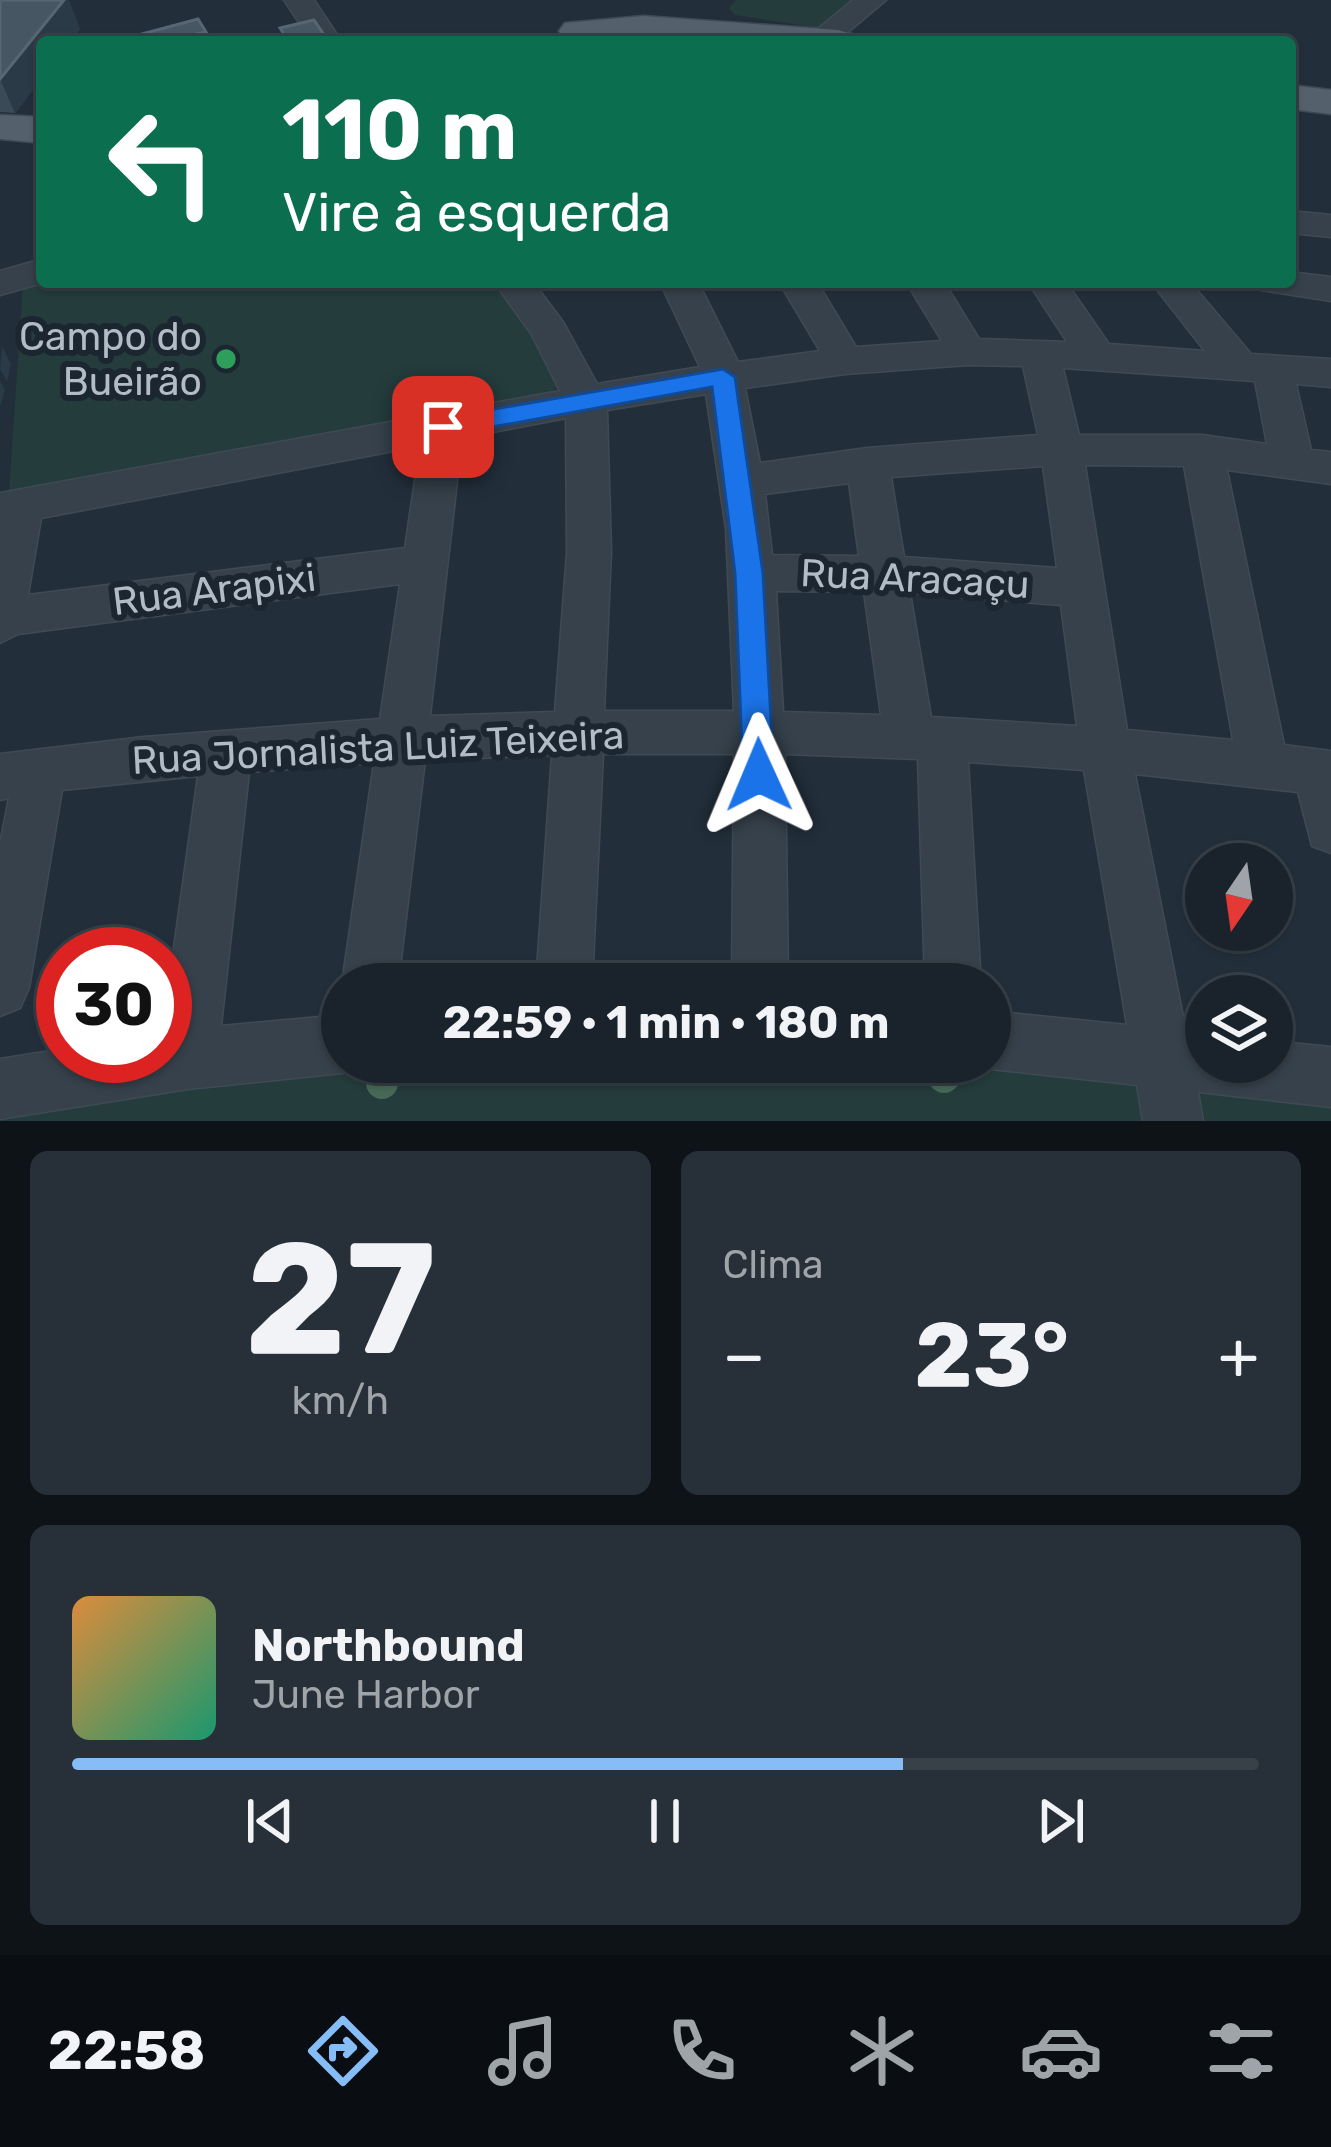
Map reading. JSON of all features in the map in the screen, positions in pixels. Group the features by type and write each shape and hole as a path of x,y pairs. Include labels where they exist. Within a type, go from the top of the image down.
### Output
{"main road":[{"path":"561,36 688,0"},
{"path":"724,0 721,12 725,19 775,35"},
{"path":"578,31 643,27 784,36"},
{"path":"1296,98 1331,102"},
{"path":"0,127 36,130"}],"street":[{"path":"299,0 323,36"},
{"path":"831,36 871,0"},
{"path":"1296,223 1331,226"},
{"path":"0,283 36,273"},
{"path":"1296,285 1331,289"},
{"path":"517,288 549,331 586,402 589,552 565,963"},
{"path":"682,288 723,377 740,482 759,733 760,963"},
{"path":"802,288 845,361"},
{"path":"930,288 968,352"},
{"path":"1051,288 1096,355"},
{"path":"1176,288 1255,366 1312,465"},
{"path":"1,620 10,507 723,377 845,361 968,352 1040,353 1331,373"},
{"path":"1040,353 1062,449 1105,748 1173,1121"},
{"path":"373,963 443,427"},
{"path":"740,482 867,463 1062,449 1202,450 1312,465"},
{"path":"1202,450 1263,765"},
{"path":"867,463 926,736 951,963"},
{"name":"Rua Arapixi","path":"1,620 427,563"},
{"name":"Rua Aracaçu","path":"749,573 888,574 1082,588"},
{"name":"Rua Jornalista Luiz Teixeira","path":"20,774 404,738 580,733 926,736 1105,748 1325,772"},
{"path":"192,1027 226,753"},
{"path":"1325,772 1331,829"},
{"path":"0,988 20,774"},
{"path":"1011,1042 1331,1077"},
{"path":"192,1059 321,1046"},
{"path":"0,1089 38,1083"}],"green space":[{"path":"736,0 856,0 827,28 819,28 735,15 729,8"},
{"name":"Campo do Bueirão","path":"23,285 506,288 531,321 560,386 547,394 9,492"},
{"path":"1011,1063 1185,1073 1185,1083 1331,1081 1331,1121 0,1121 0,1099 148,1083 192,1083 192,1078 321,1064 321,1083 1011,1083"}],"building":[{"path":"0,0 64,0 0,79"},
{"path":"198,19 206,32 186,36 134,36"},
{"path":"314,20 325,36 285,36 280,28"}],"place":[{"name":"Campo do Bueirão","path":"226,359"}],"route":[{"path":"443,427 723,377 749,573 759,775"}]}
